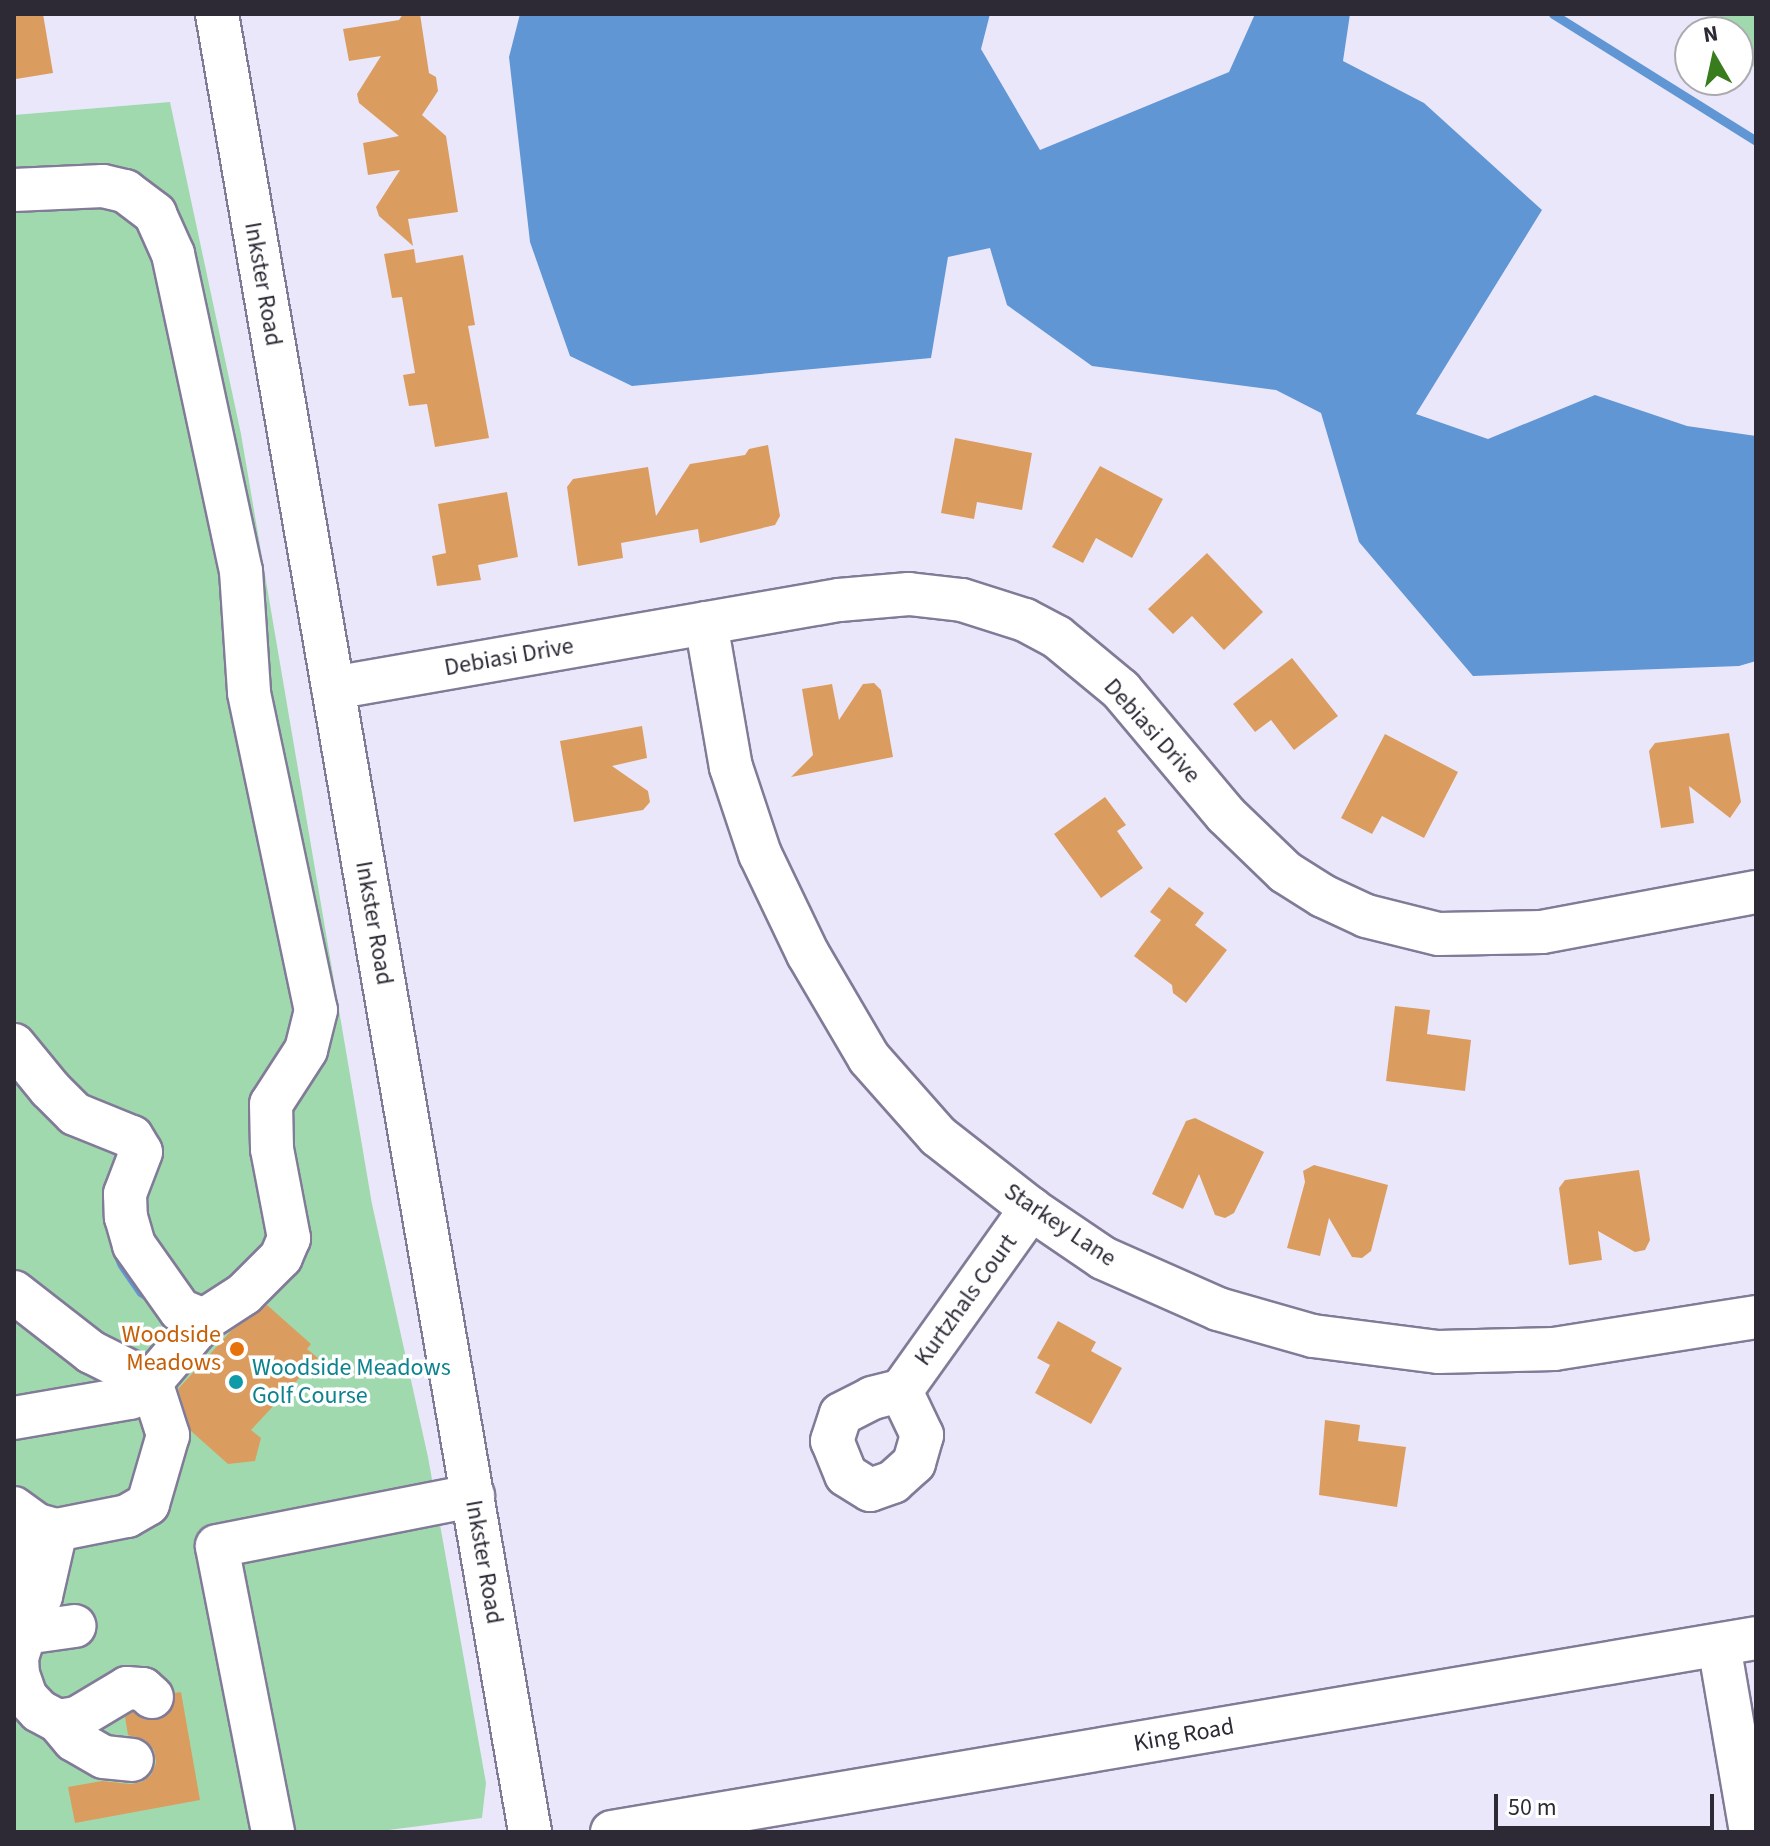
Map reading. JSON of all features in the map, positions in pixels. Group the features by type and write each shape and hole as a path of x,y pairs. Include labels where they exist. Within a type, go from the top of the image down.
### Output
{"street":[{"name":"Inkster Road","path":"217,14 530,1832"},
{"path":"14,190 103,186 125,191 155,214 173,254 241,571 249,693 316,1010 314,1029 306,1050 271,1104 269,1123 289,1238 281,1257 244,1294 204,1320 151,1382 130,1398 14,1418"},
{"name":"Debiasi Drive","path":"333,688 839,600 909,594 962,600 1025,620 1057,637 1121,690 1226,815 1285,872 1366,916 1439,934 1542,932 1756,892"},
{"name":"Starkey Lane","path":"706,623 731,767 760,854 808,954 869,1058 938,1136 1031,1209 1103,1258 1181,1294 1313,1336 1372,1346 1438,1352 1554,1349 1756,1317"},
{"path":"14,1045 75,1114 132,1137 141,1152 133,1171 126,1217 134,1245 180,1310 204,1320"},
{"name":"Kurtzhals Court","path":"901,1391 1031,1209"},
{"path":"14,1292 91,1352 151,1382 168,1435 148,1504 127,1516 56,1530 37,1525 14,1508"},
{"path":"273,1832 217,1546 473,1496"},
{"path":"56,1530 17,1657 18,1674 26,1697 39,1711 58,1721 74,1740 104,1757 132,1760"},
{"path":"14,1535 29,1626"},
{"path":"29,1626 75,1626"},
{"path":"1738,1641 1751,1832"},
{"name":"King Road","path":"612,1832 1738,1641"},
{"path":"58,1721 77,1718 127,1688 143,1689 152,1697"}],"green space":[{"path":"1718,14 1756,14 1756,70 1754,16"},
{"name":"Woodside Meadows Golf Course","path":"170,102 241,434 372,1204 428,1457 486,1783 482,1818 373,1832 14,1832 14,115"}],"water":[{"path":"520,14 990,14 981,49 1040,150 1229,72 1255,14 1350,14 1343,61 1424,103 1542,210 1416,414 1488,439 1595,395 1687,426 1756,436 1756,661 1739,666 1473,676 1359,542 1321,413 1276,390 1092,366 1007,305 990,248 948,257 931,358 632,386 570,356 530,242 509,57"},
{"path":"116,1245 152,1298 148,1302 138,1296 118,1267 113,1255"}],"building":[{"path":"14,14 43,14 53,73 16,79"},
{"path":"403,14 420,14 429,73 436,77 438,91 422,115 446,136 458,212 408,219 413,246 379,216 376,207 400,170 368,175 363,143 399,136 359,103 357,94 381,56 349,61 343,29 399,20"},
{"path":"414,249 416,263 463,255 475,325 468,326 489,438 435,447 427,404 409,406 403,375 415,373 402,297 392,298 384,254"},
{"path":"955,438 1032,453 1022,510 977,502 974,519 941,513"},
{"path":"768,445 780,516 775,525 700,543 698,529 621,543 623,558 578,566 567,487 573,479 648,467 656,516 690,464 745,455 749,449"},
{"path":"1100,466 1163,499 1132,558 1096,538 1083,563 1052,547"},
{"path":"507,492 518,557 478,565 481,580 437,586 432,556 446,553 438,504"},
{"path":"1207,553 1263,612 1224,650 1192,616 1173,634 1148,609"},
{"path":"1292,658 1338,716 1294,750 1271,720 1255,732 1233,704"},
{"path":"874,683 881,690 893,757 791,777 813,755 802,689 832,684 839,720 863,684"},
{"path":"642,726 647,758 612,766 648,791 650,802 643,810 574,822 560,741"},
{"path":"1729,733 1741,802 1730,818 1689,786 1694,823 1661,828 1649,751 1655,743"},
{"path":"1385,734 1458,772 1424,838 1382,816 1372,834 1341,818"},
{"path":"1105,797 1126,825 1117,831 1143,868 1101,898 1054,834"},
{"path":"1169,887 1204,913 1195,925 1227,950 1186,1003 1173,993 1172,985 1134,956 1161,920 1150,912"},
{"path":"1395,1006 1430,1010 1427,1034 1471,1040 1465,1091 1386,1081"},
{"path":"1195,1118 1264,1152 1234,1213 1225,1218 1215,1215 1199,1174 1183,1209 1152,1194 1186,1121"},
{"path":"1314,1165 1388,1185 1371,1251 1362,1258 1352,1257 1329,1218 1320,1256 1287,1248 1305,1182 1303,1171"},
{"path":"1639,1170 1650,1240 1645,1250 1635,1252 1598,1231 1602,1260 1569,1265 1559,1188 1565,1180"},
{"name":"Woodside Meadows Golf Course","path":"267,1305 311,1344 307,1349 318,1358 251,1430 261,1438 255,1461 228,1464 191,1431 178,1389 231,1331"},
{"path":"1058,1321 1096,1342 1091,1351 1122,1368 1091,1424 1035,1393 1050,1365 1037,1358"},
{"path":"1325,1420 1360,1425 1358,1441 1406,1447 1397,1507 1319,1495"},
{"path":"181,1692 200,1800 75,1823 68,1787 102,1781 130,1784 142,1782 151,1775 156,1763 154,1750 145,1740 128,1735 125,1717 133,1712 146,1720 160,1719 170,1712 175,1693"}],"waterway":[{"path":"1553,14 1756,141"}],"place":[{"name":"Woodside Meadows","path":"237,1349"},
{"name":"Woodside Meadows Golf Course","path":"236,1382"}]}
